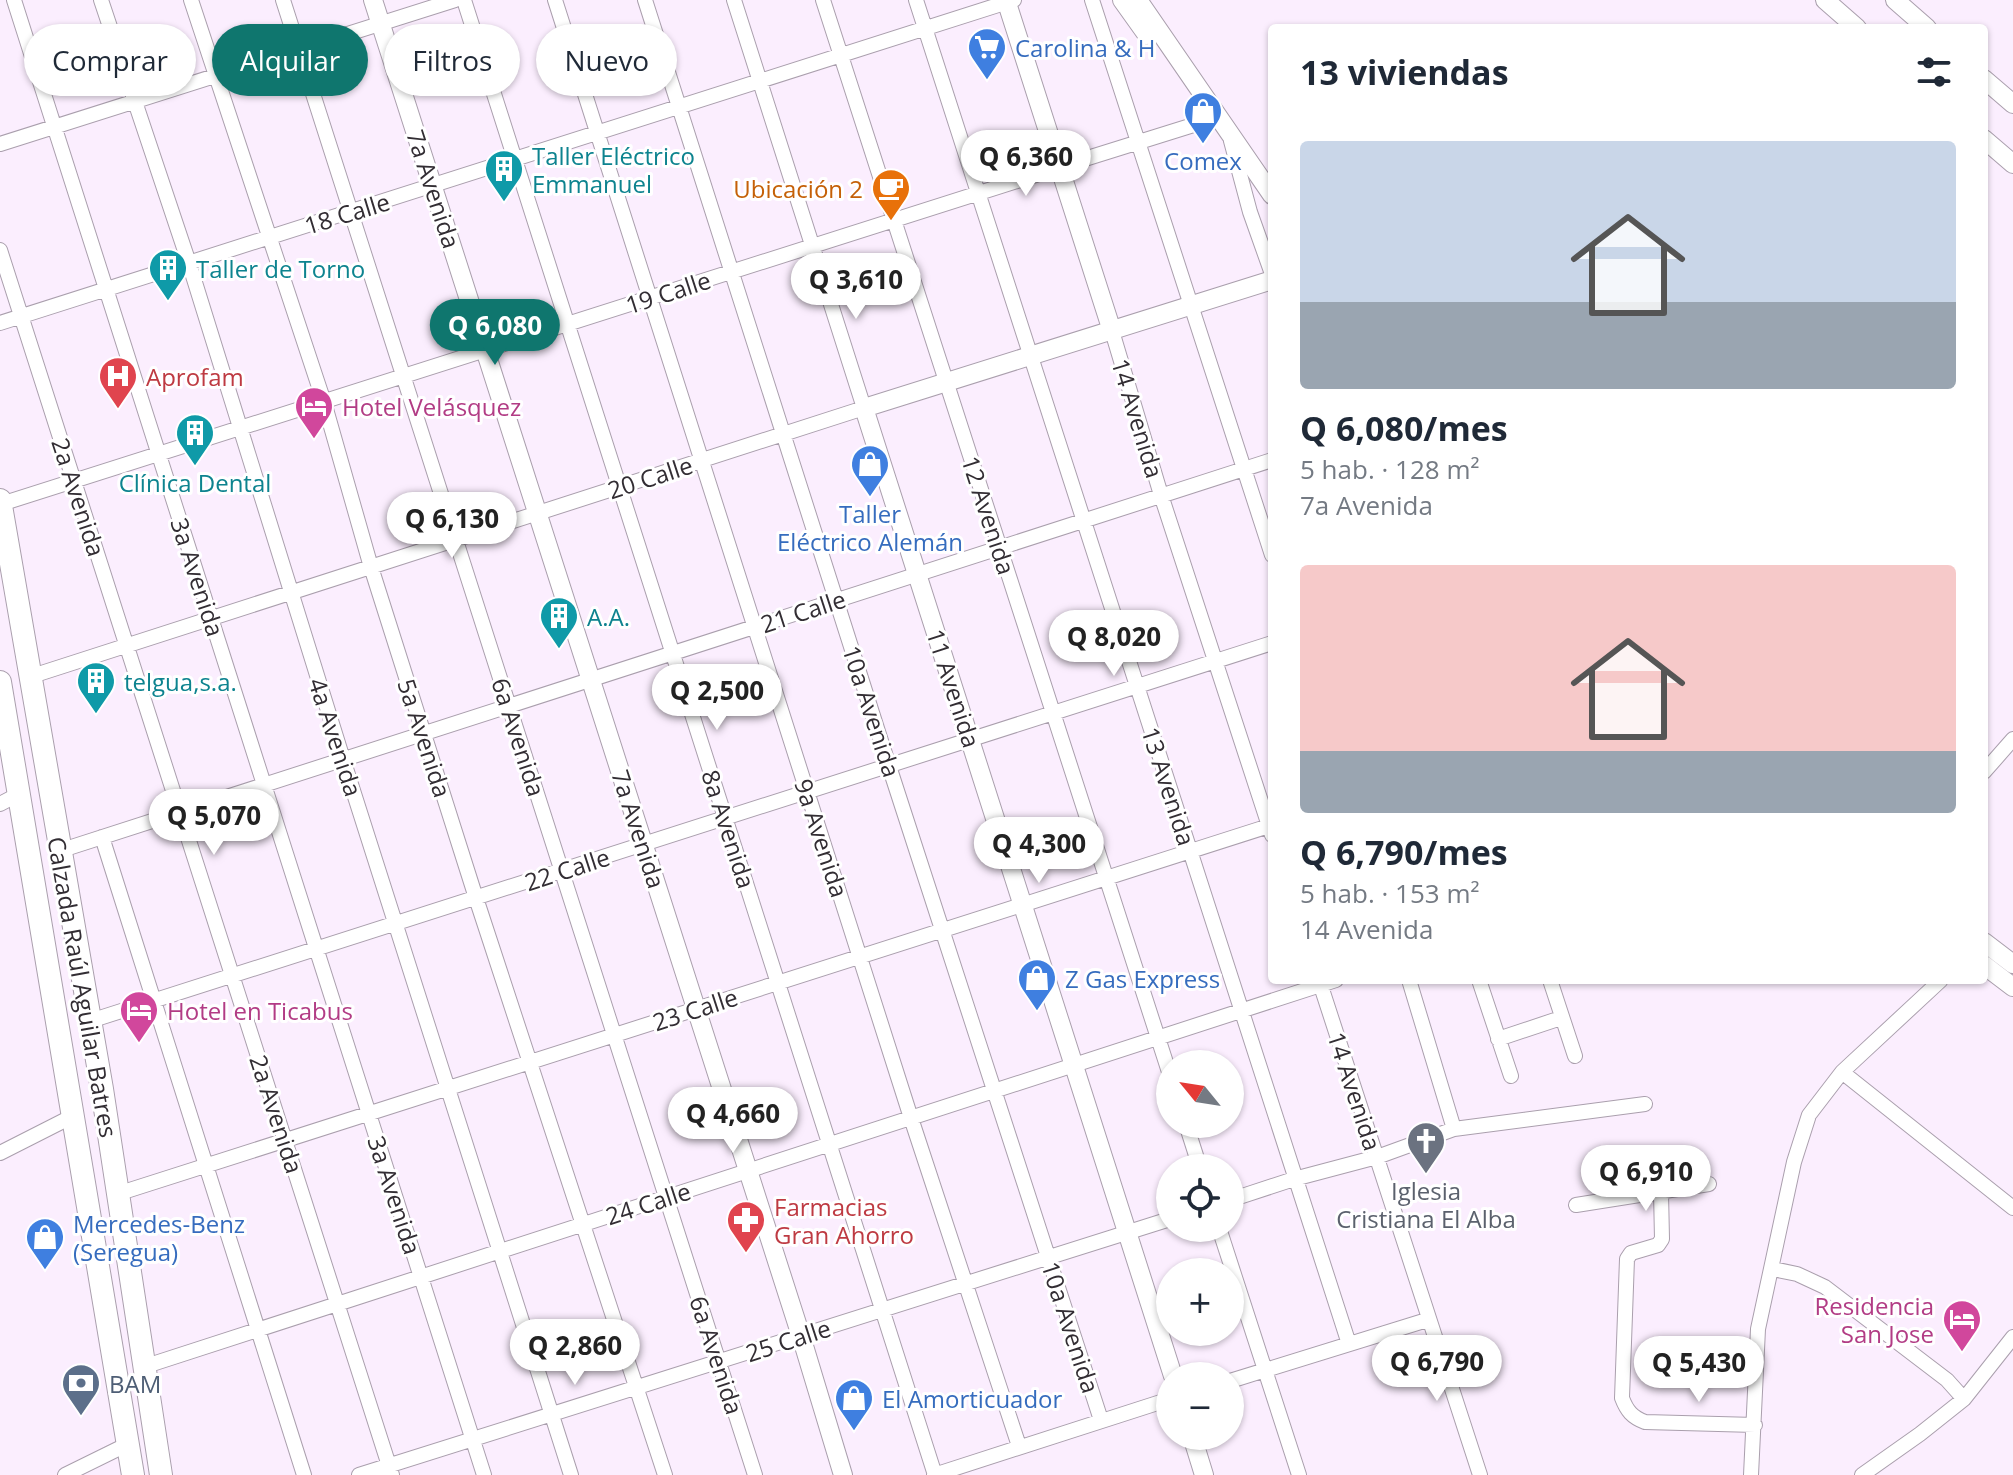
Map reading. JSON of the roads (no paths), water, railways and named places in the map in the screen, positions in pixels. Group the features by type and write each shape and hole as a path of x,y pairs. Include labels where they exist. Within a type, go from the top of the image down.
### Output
{"highway":[{"name":"Calzada Raúl Aguilar Batres","path":"0,502 90,1021 161,1475"},
{"name":"Calzada Raúl Aguilar Batres","path":"0,682 10,799 73,1116 133,1475"}],"main road":[{"name":"7a Avenida","path":"373,0 843,1475"},
{"path":"1122,0 1187,90 1207,115 1228,132 1268,189"},
{"path":"1138,0 1207,115"},
{"path":"1150,0 1203,77 1207,115"},
{"path":"1825,0 1852,24"},
{"path":"1895,0 1922,24"},
{"name":"14 Avenida","path":"1009,1 1068,165 1112,331"},
{"path":"1988,82 2013,104"},
{"path":"1988,142 2013,164"},
{"name":"20 Calle","path":"864,408 1112,331 1268,278"},
{"name":"11 Avenida","path":"864,408 1169,1362"},
{"path":"1988,945 2013,964"},
{"path":"1988,968 2013,987"},
{"path":"1196,1450 1204,1475"}],"street":[{"name":"3a Avenida","path":"14,0 484,1475"},
{"name":"4a Avenida","path":"101,0 189,263 290,593 571,1475"},
{"name":"5a Avenida","path":"191,0 212,69"},
{"name":"6a Avenida","path":"283,0 291,24"},
{"path":"368,27 455,0"},
{"name":"8a Avenida","path":"464,0 935,1475"},
{"name":"9a Avenida","path":"555,0 911,1118 1019,1446"},
{"name":"10a Avenida","path":"645,0 1101,1420"},
{"name":"11 Avenida","path":"734,0 864,408"},
{"name":"12 Avenida","path":"823,0 1162,1050"},
{"name":"13 Avenida","path":"916,0 1349,1344"},
{"path":"1092,0 1268,543"},
{"name":"18 Calle","path":"0,323 1009,1"},
{"path":"0,144 212,77"},
{"name":"5a Avenida","path":"221,96 324,402 371,567 476,898 665,1475"},
{"name":"6a Avenida","path":"314,96 755,1475"},
{"name":"19 Calle","path":"0,502 1068,165 1207,115"},
{"path":"1228,132 1268,265"},
{"name":"2a Avenida","path":"0,250 391,1470"},
{"name":"14 Avenida","path":"1112,331 1161,495 1268,820"},
{"name":"20 Calle","path":"29,677 864,408"},
{"name":"21 Calle","path":"59,851 1268,461"},
{"name":"22 Calle","path":"90,1021 1268,644"},
{"path":"1988,767 2013,739"},
{"name":"23 Calle","path":"117,1194 1190,851 1268,830"},
{"path":"102,837 304,1475"},
{"name":"24 Calle","path":"143,1367 1319,984"},
{"name":"14 Avenida","path":"1326,984 1427,1320 1480,1475"},
{"path":"1410,984 1454,1129"},
{"path":"1480,984 1511,1076"},
{"path":"1551,984 1575,1056"},
{"path":"1751,1475 1758,1329 1803,1129 1821,1096 1842,1072 1937,984"},
{"path":"1498,1039 1561,1018"},
{"path":"1842,1072 2013,1208"},
{"path":"1244,1195 1377,1157 1454,1129 1645,1104"},
{"path":"1,1151 73,1116"},
{"path":"1576,1205 1709,1184"},
{"path":"1661,1192 1662,1239 1658,1245 1631,1253 1627,1259 1622,1398 1627,1410 1645,1422 1755,1425"},
{"name":"25 Calle","path":"359,1475 391,1470 473,1439 1156,1223"},
{"path":"1224,1242 1299,1475"},
{"path":"1773,1269 1797,1274 1825,1287 1947,1380 1964,1399"},
{"path":"1244,1377 1427,1320"},
{"path":"1862,1475 1964,1399 2013,1337"},
{"path":"935,1475 1156,1403"},
{"path":"65,1475 128,1444"}],"place":[{"name":"Carolina & H","path":"987,81"},
{"name":"Comex","path":"1203,145"},
{"name":"Taller Eléctrico Emmanuel","path":"504,203"},
{"name":"Ubicación 2","path":"891,222"},
{"name":"Taller de Torno","path":"168,302"},
{"name":"Aprofam","path":"118,410"},
{"name":"Hotel Velásquez","path":"314,440"},
{"name":"Clínica Dental","path":"195,467"},
{"name":"Taller Eléctrico Alemán","path":"870,498"},
{"name":"A.A.","path":"559,650"},
{"name":"telgua,s.a.","path":"96,715"},
{"name":"Z Gas Express","path":"1037,1012"},
{"name":"Hotel en Ticabus","path":"139,1044"},
{"name":"Iglesia Cristiana El Alba","path":"1426,1175"},
{"name":"Farmacias Gran Ahorro","path":"746,1254"},
{"name":"Mercedes-Benz (Seregua)","path":"45,1271"},
{"name":"Residencia San Jose","path":"1962,1353"},
{"name":"BAM","path":"81,1417"},
{"name":"El Amorticuador","path":"854,1432"}]}
